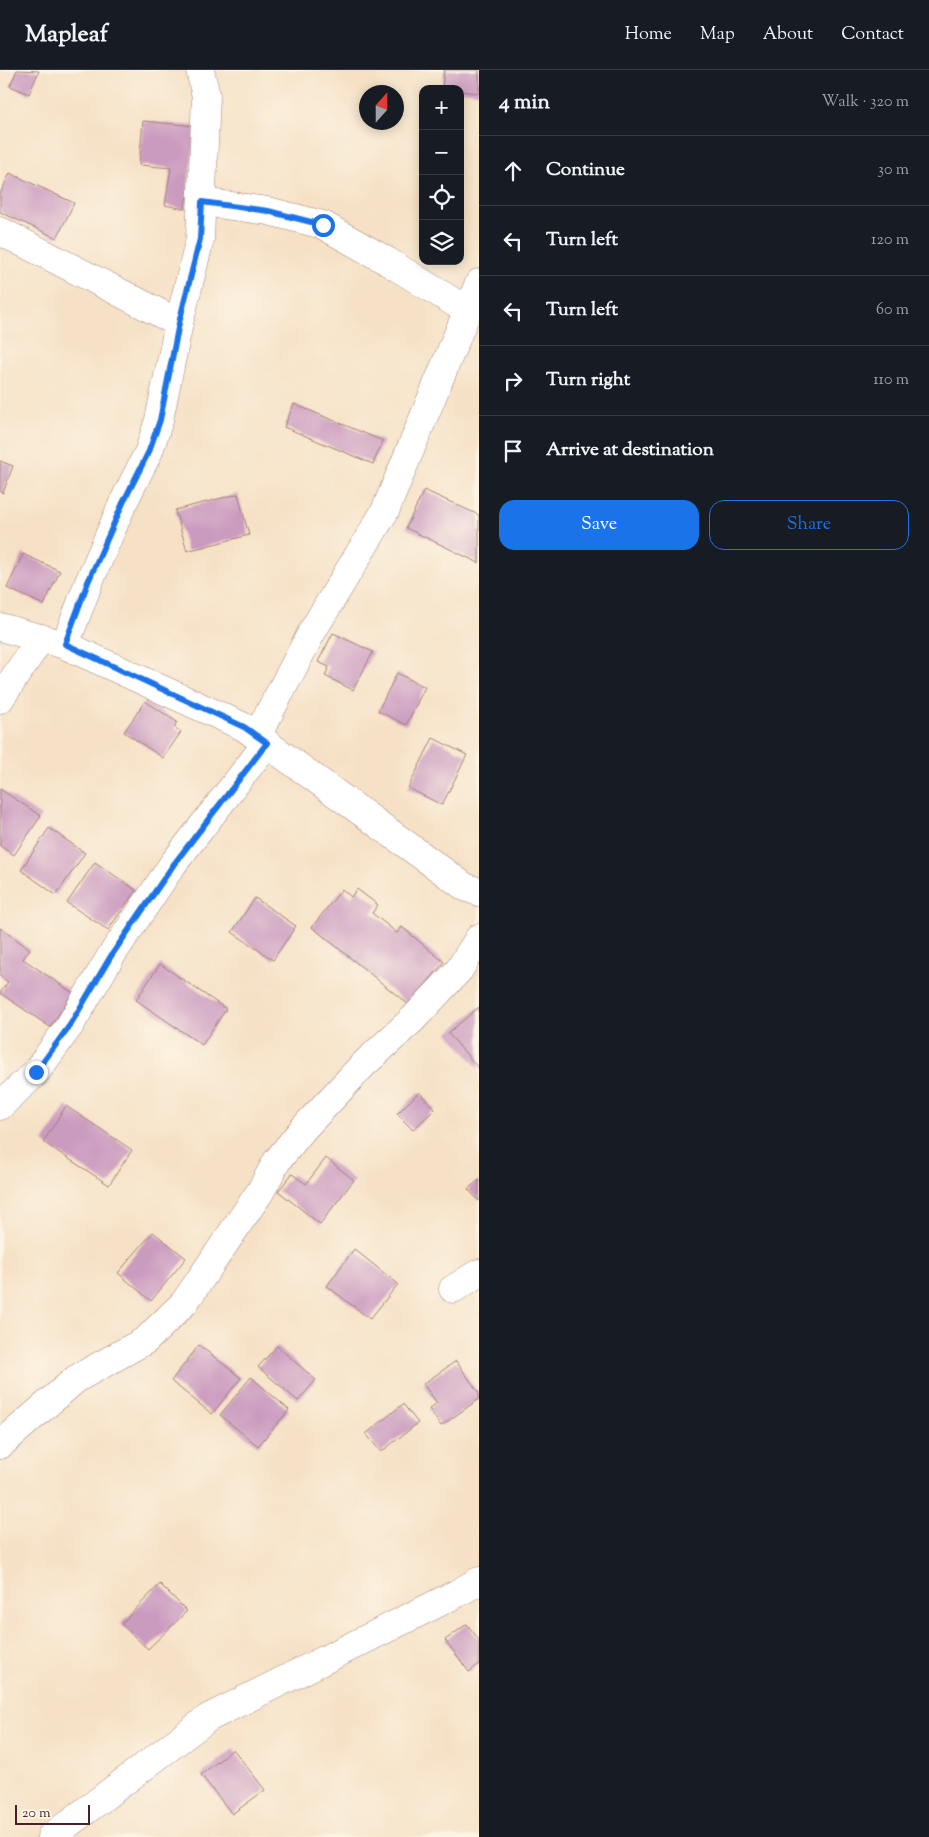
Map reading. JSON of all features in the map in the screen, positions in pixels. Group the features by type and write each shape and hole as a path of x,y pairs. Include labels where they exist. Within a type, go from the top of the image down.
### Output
{"street":[{"path":"0,699 53,641 88,582 123,503 149,451 160,420 179,323 200,239 206,96 200,70"},
{"path":"202,202 268,211 323,225 387,261 468,311"},
{"path":"0,231 179,323"},
{"path":"0,1106 36,1072 70,1025 111,956 262,740 313,630 384,510 479,283"},
{"path":"0,627 53,641 244,727 465,887 479,892"},
{"path":"0,1445 76,1380 146,1340 184,1303 260,1192 277,1161 303,1129 363,1065 413,1019 459,970 479,938"},
{"path":"453,1288 479,1273"},
{"path":"51,1837 208,1718 479,1581"}],"building":[{"path":"17,70 39,71 29,94 10,86"},
{"path":"444,70 479,70 479,93 464,91 464,85 442,85"},
{"path":"143,121 196,126 185,209 165,205 171,168 139,165"},
{"path":"10,173 74,203 57,238 0,212 0,194"},
{"path":"294,404 383,441 373,464 284,427"},
{"path":"0,461 13,466 3,493 0,491"},
{"path":"424,490 479,515 479,563 406,528"},
{"path":"238,494 249,535 187,551 175,510"},
{"path":"23,554 60,571 44,605 7,588"},
{"path":"333,633 373,652 353,690 325,676 329,667 318,662"},
{"path":"397,673 425,687 406,725 378,711"},
{"path":"145,701 177,722 174,727 181,732 163,758 124,732"},
{"path":"433,738 467,755 442,805 408,788"},
{"path":"0,789 41,816 14,855 0,846"},
{"path":"49,828 85,853 56,895 21,870"},
{"path":"95,862 136,890 108,930 67,903"},
{"path":"342,889 351,897 357,889 378,905 372,913 397,933 402,927 444,962 409,1005 312,927"},
{"path":"255,898 296,926 273,960 232,932"},
{"path":"0,928 30,949 23,959 73,993 50,1027 0,993 8,982 0,976"},
{"path":"160,964 226,1009 202,1045 136,1000"},
{"path":"479,1007 479,1069 448,1033"},
{"path":"419,1092 435,1109 413,1130 397,1114"},
{"path":"66,1106 132,1150 109,1185 43,1142"},
{"path":"326,1158 354,1180 320,1224 278,1191 292,1174 306,1184"},
{"path":"479,1180 479,1201 468,1189"},
{"path":"153,1232 186,1258 151,1301 118,1273"},
{"path":"354,1249 398,1284 370,1319 327,1286"},
{"path":"199,1345 241,1378 212,1414 171,1381"},
{"path":"277,1346 316,1380 298,1401 258,1367"},
{"path":"456,1361 479,1393 479,1399 441,1426 429,1409 437,1403 423,1384"},
{"path":"251,1377 289,1410 258,1446 220,1415"},
{"path":"403,1404 418,1423 381,1452 366,1434"},
{"path":"160,1584 187,1611 148,1649 121,1624"},
{"path":"467,1624 479,1640 479,1664 469,1672 445,1640"},
{"path":"233,1749 265,1790 232,1814 201,1775"}],"route":[{"path":"36,1072 70,1025 111,956 174,864 267,743 244,727 65,644 88,582 123,503 149,451 160,420 179,323 200,239 202,202 268,211 323,225"}]}
